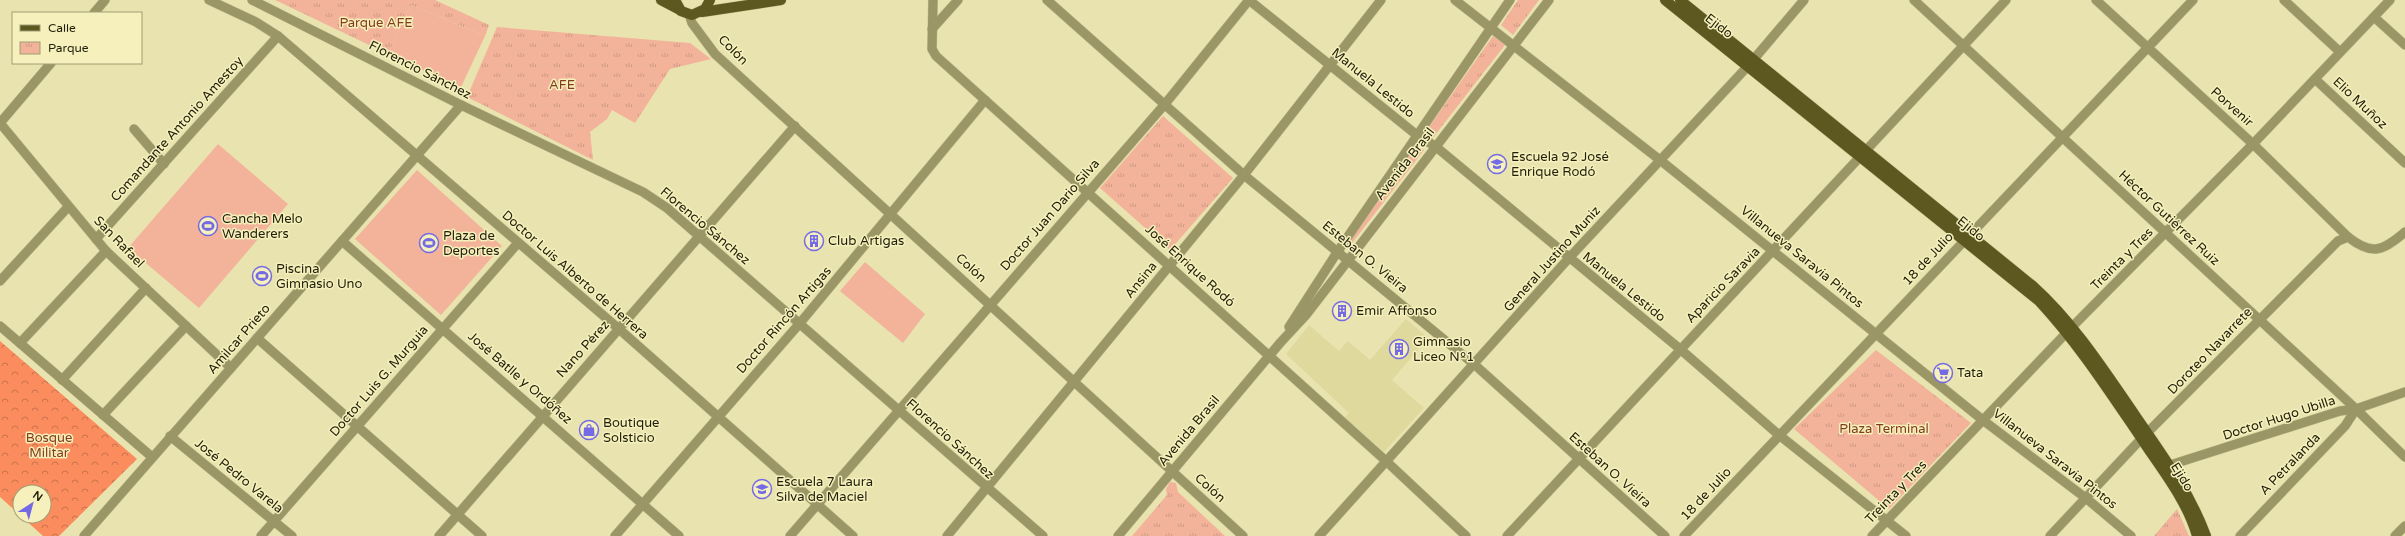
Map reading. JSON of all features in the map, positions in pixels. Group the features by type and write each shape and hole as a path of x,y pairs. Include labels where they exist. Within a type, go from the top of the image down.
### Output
{"main road":[{"path":"661,0 685,12 702,12 781,0"},
{"path":"674,0 685,12"},
{"path":"702,12 710,0"},
{"name":"Ejido","path":"1665,0 1751,62"},
{"name":"Ejido","path":"1680,0 1751,62 1966,237 2070,330 2145,436 2165,467 2189,498 2206,536"},
{"name":"Ejido","path":"2165,467 2197,536"}],"street":[{"path":"95,12 105,0"},
{"path":"209,0 256,22 278,36"},
{"name":"Florencio Sánchez","path":"252,0 461,104 643,192 667,208 800,323 986,488 1043,536"},
{"name":"José Enrique Rodó","path":"933,0 932,49 936,56 1269,355 1466,536"},
{"path":"932,28 958,0"},
{"name":"Esteban O. Vieira","path":"1047,0 1244,175 1475,365 1665,536"},
{"name":"Doctor Juan Dario Silva","path":"790,536 1087,191 1165,104 1249,0"},
{"name":"Manuela Lestido","path":"1249,0 1418,136 1434,146 1680,349 1779,435 1906,536"},
{"name":"Ansina","path":"947,536 1244,175 1331,66 1381,0"},
{"name":"Villanueva Saravia Pintos","path":"1455,0 1660,160 1984,421 2087,499 2131,536"},
{"name":"Avenida Brasil","path":"1280,342 1338,251 1510,0"},
{"name":"Avenida Brasil","path":"1118,536 1280,342 1306,315 1434,146 1549,0"},
{"name":"General Justino Muniz","path":"1319,536 1475,365 1569,258 1751,62 1804,0"},
{"name":"Héctor Gutiérrez Ruiz","path":"1914,0 2167,233 2356,409 2405,457"},
{"name":"Aparicio Saravia","path":"1507,536 1680,349 1774,251 2006,0"},
{"name":"Porvenir","path":"2096,0 2253,144 2348,237"},
{"name":"18 de Julio","path":"1684,536 2192,0"},
{"path":"2284,0 2340,52"},
{"name":"Treinta y Tres","path":"1872,536 2070,330 2167,233 2390,0"},
{"path":"256,22 264,6"},
{"name":"Colón","path":"685,12 715,54 1243,536"},
{"path":"2374,17 2405,45"},
{"name":"Doctor Luis Alberto de Herrera","path":"278,36 619,329 853,536"},
{"name":"Comandante Antonio Amestoy","path":"96,240 278,36"},
{"path":"0,123 50,64"},
{"name":"Elio Muñoz","path":"2315,79 2405,163"},
{"name":"Doctor Rincón Artigas","path":"615,536 800,323 892,214 985,100"},
{"name":"Amilcar Prieto","path":"84,536 170,436 418,156 461,104"},
{"name":"San Rafael","path":"0,123 50,182 68,207 106,251 231,368"},
{"name":"Nano Pérez","path":"439,536 542,415 700,237 795,126"},
{"path":"134,129 164,164"},
{"path":"0,281 68,207"},
{"path":"2348,237 2361,247 2373,249 2385,247 2405,232"},
{"name":"Doroteo Navarrete","path":"2050,536 2087,499 2145,436 2323,255 2338,241 2348,237"},
{"name":"José Batlle y Ordóñez","path":"342,241 679,536"},
{"name":"Doctor Luis G. Murguia","path":"261,536 518,243"},
{"path":"20,343 106,251"},
{"path":"62,380 146,288"},
{"path":"0,326 152,458"},
{"path":"103,415 186,326"},
{"path":"257,338 482,536"},
{"name":"Doctor Hugo Ubilla","path":"2165,467 2340,411 2356,409 2405,392"},
{"name":"A Petralanda","path":"2240,536 2345,426 2356,409"},
{"name":"José Pedro Varela","path":"170,436 292,536"},
{"path":"2395,536 2405,526"}],"shaded area":[{"path":"1406,319 1428,338 1392,380 1424,408 1384,452 1345,417 1349,413 1286,354 1309,325 1339,351 1348,341 1370,360"}],"green space":[{"name":"Parque AFE","path":"275,0 435,0 489,25 485,36 411,5 388,54"},
{"path":"1518,0 1539,0 1513,35 1501,25"},
{"path":"411,5 485,36 461,87 388,54"},
{"name":"AFE","path":"497,27 690,43 711,59 670,69 635,123 612,110 607,119 590,132 593,160 467,97"},
{"path":"1493,36 1505,45 1432,139 1424,134"},
{"path":"1163,116 1233,178 1170,250 1100,188"},
{"name":"Cancha Melo Wanderers","path":"218,144 288,204 199,308 128,248"},
{"path":"1416,145 1424,150 1349,247 1346,244"},
{"name":"Plaza de Deportes","path":"417,170 502,246 441,315 355,239"},
{"path":"865,262 925,314 903,343 840,291"},
{"name":"Bosque Militar","path":"0,341 137,459 59,536 43,536 30,524 52,524 52,484 12,484 12,508 0,497"},
{"name":"Plaza Terminal","path":"1876,350 1971,423 1889,509 1794,429"},
{"path":"1170,482 1176,483 1178,492 1225,536 1132,536 1167,495 1166,489"},
{"path":"2177,509 2189,536 2154,536"}],"place":[{"name":"Escuela 92 José Enrique Rodó","path":"1497,164"},
{"name":"Cancha Melo Wanderers","path":"208,226"},
{"name":"Club Artigas","path":"814,241"},
{"name":"Plaza de Deportes","path":"429,243"},
{"name":"Piscina Gimnasio Uno","path":"262,276"},
{"name":"Emir Affonso","path":"1342,311"},
{"name":"Gimnasio Liceo Nº1","path":"1399,349"},
{"name":"Tata","path":"1943,373"},
{"name":"Boutique Solsticio","path":"589,430"},
{"name":"Escuela 7 Laura Silva de Maciel","path":"762,489"}]}
